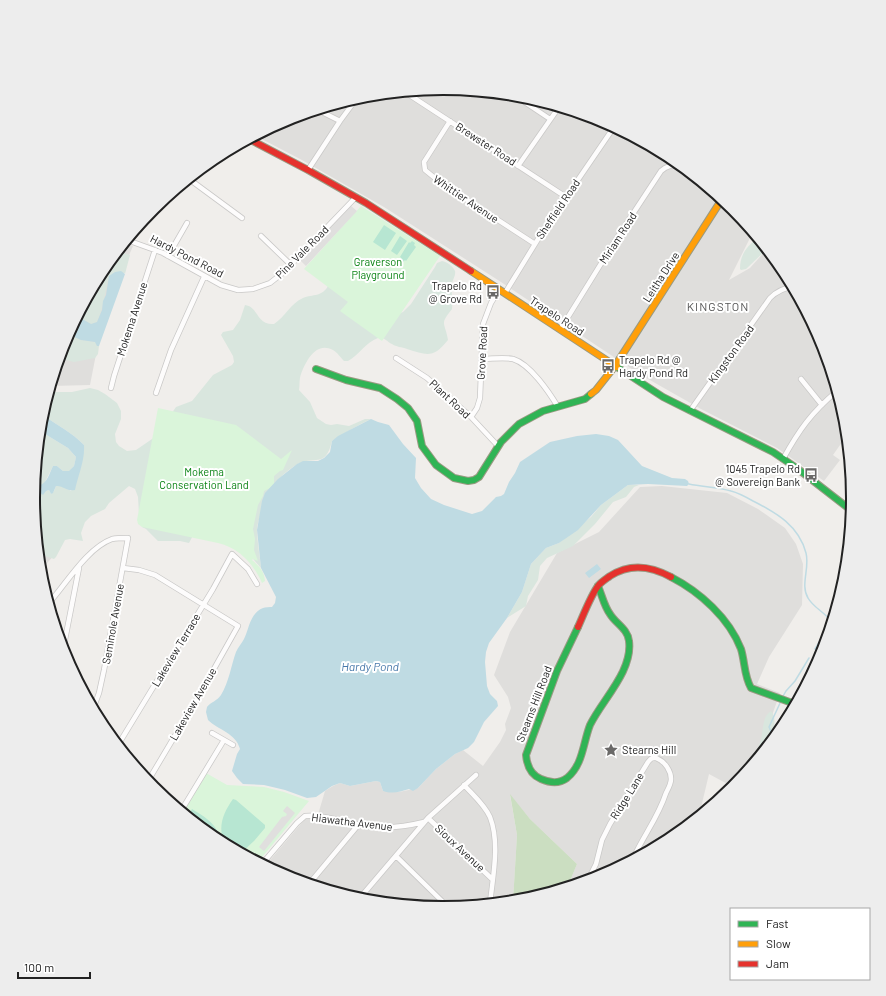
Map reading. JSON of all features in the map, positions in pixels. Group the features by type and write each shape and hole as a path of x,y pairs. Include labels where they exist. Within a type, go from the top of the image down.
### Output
{"street":[{"name":"Brewster Road","path":"412,96 566,197"},
{"path":"528,104 550,119"},
{"path":"308,170 351,106"},
{"path":"518,166 556,111"},
{"path":"324,113 340,121"},
{"name":"Whittier Avenue","path":"450,121 424,162 425,170 441,183 535,244"},
{"name":"Sheffield Road","path":"505,294 535,244 610,132"},
{"name":"Trapelo Road","path":"255,142 356,197 663,397 755,442 783,459 846,507"},
{"name":"Miriam Road","path":"560,330 615,241 661,171 671,166"},
{"path":"193,182 242,218"},
{"name":"Pine Vale Road","path":"238,290 253,289 264,286 277,278 356,197"},
{"name":"Leitha Drive","path":"615,366 719,204"},
{"path":"168,256 187,223"},
{"path":"261,236 291,265"},
{"name":"Hardy Pond Road","path":"132,242 168,256 221,285 238,290"},
{"name":"Mokema Avenue","path":"111,388 155,250"},
{"path":"156,393 171,350 204,277"},
{"name":"Kingston Road","path":"690,411 770,298 777,292 787,287"},
{"name":"Grove Road","path":"471,418 477,408 480,398 483,324 491,303 499,290"},
{"name":"Plant Road","path":"396,358 427,378 471,418 498,446"},
{"path":"481,359 504,358 521,362 528,368 558,407"},
{"path":"316,369 346,380 380,388 408,408 417,421 422,446 428,455 444,472 454,478 468,481 479,477 498,446 519,424 543,411 585,399 592,394 607,378 615,366"},
{"path":"800,378 822,405"},
{"path":"783,459 804,423 832,395"},
{"name":"Seminole Avenue","path":"79,567 90,554 104,543 113,539 128,538 104,670 96,702"},
{"name":"Lakeview Terrace","path":"121,740 220,578 232,554 248,569 257,584"},
{"path":"53,598 79,567"},
{"path":"65,638 79,567"},
{"name":"Stearns Hill Road","path":"598,586 610,614 626,633 629,641 629,649 616,685 590,727 572,774 560,782 553,783 536,778 530,771 526,755 557,671 598,586 605,579 627,568 639,567 653,569 677,580 693,590 727,624 734,634 741,650 746,681 751,688 790,703"},
{"path":"123,568 139,570 155,575 203,605"},
{"name":"Lakeview Avenue","path":"151,776 238,626 203,605"},
{"path":"212,733 233,745"},
{"path":"184,806 224,740"},
{"name":"Ridge Lane","path":"592,872 596,864 602,840 612,820 648,762 651,758 658,758 668,768 670,773 670,784 655,820 638,850"},
{"path":"364,893 424,822 476,775"},
{"path":"464,785 484,806 493,827 495,847 490,898"},
{"name":"Hiawatha Avenue","path":"266,859 305,816 344,820 359,824 388,828 411,826 424,822"},
{"name":"Sioux Avenue","path":"428,818 492,879"},
{"path":"313,880 359,824"},
{"path":"396,856 441,901"}],"shaded area":[{"path":"443,95 496,98 547,109 573,116 644,149 667,163 709,195 750,237 729,280 750,268 763,253 792,296 825,368 842,442 833,455 840,460 824,481 777,448 701,409 641,375 501,282 384,207 302,160 261,139 313,116 339,109 390,98"},
{"path":"351,206 357,211 306,266 300,260"},
{"path":"130,245 133,246 98,344 90,385 56,386 61,368 71,344 94,296"},
{"path":"662,486 727,493 758,509 785,528 796,544 803,564 802,605 769,657 757,684 780,693 761,745 728,783 709,774 701,807 688,818 644,847 597,870 570,881 577,864 530,819 510,795 517,835 513,895 496,898 443,901 390,898 313,880 269,861 305,819 317,818 325,791 333,786 340,783 350,786 376,781 380,782 383,791 399,792 418,788 436,769 455,754 463,750 483,766 500,742 506,730 505,724 511,708 508,697 494,675 510,632 557,553 599,532 640,487"},
{"path":"42,542 56,553 46,565"},
{"path":"287,806 295,813 264,851 259,847 282,817 286,816 287,814 283,811"}],"green space":[{"name":"Graverson Playground","path":"361,206 440,256 382,341 340,311 348,302 304,269"},
{"path":"384,225 396,233 385,250 373,242"},
{"path":"400,236 407,241 397,255 391,251"},
{"path":"412,241 415,243 414,245 416,247 406,261 405,260 403,262 399,260 409,242 410,243"},
{"path":"754,241 763,253 746,269 741,270 741,259 747,248"},
{"path":"123,253 130,255 125,274 109,276 103,305 97,322 91,324 82,319 94,296"},
{"path":"442,261 448,263 454,269 455,276 452,283 452,309 444,321 448,340 434,353 420,353 395,346 383,338 380,338 370,342 348,361 344,361 333,350 327,348 317,350 309,358 300,376 299,390 310,402 317,418 326,424 349,426 365,419 371,419 356,426 332,441 329,450 322,458 302,462 296,465 285,473 272,488 265,502 257,529 261,568 248,553 198,526 189,543 180,541 158,541 142,527 139,514 138,497 135,489 129,486 109,503 105,509 91,516 85,522 81,533 83,541 70,539 65,540 54,559 44,556 40,498 43,445 45,434 68,448 76,457 74,466 69,472 63,471 57,466 53,466 44,484 46,491 49,490 51,494 56,486 60,485 71,491 81,467 84,445 74,436 48,418 55,392 72,392 90,388 105,394 117,403 121,411 121,419 115,434 116,442 127,451 136,450 155,437 176,407 192,401 213,375 232,365 234,362 233,356 221,335 223,332 233,330 240,320 245,305 250,306 264,322 274,324 299,300 320,294 326,290 328,286 395,315 403,312 411,304 437,263"},
{"path":"74,337 81,340 96,342 97,346 99,346 98,354 95,358 74,362 65,359"},
{"name":"Mokema Conservation Land","path":"158,408 236,425 281,459 292,450 283,470 274,476 274,484 264,491 258,505 253,529 255,539 254,550 258,561 252,560 263,572 265,581 262,583 250,563 239,553 226,545 142,527 138,524 137,520"},
{"path":"628,485 639,485 634,487 626,497 613,502 595,524 573,546 547,558 540,566 538,580 528,596 526,606 507,618 522,592 531,564 546,548 559,543 591,517 601,505"},
{"path":"771,711 773,714 773,729 744,766 760,743 764,721"},
{"path":"206,773 227,785 264,787 309,801 262,857 241,847 219,833 186,808"},
{"path":"510,794 530,819 577,864 570,881 513,895 517,835"},
{"path":"233,799 236,800 265,825 265,828 245,849 222,835 221,826 226,810"},
{"path":"192,809 206,818 218,832 198,818 190,812"}],"water":[{"path":"121,271 125,274 99,346 97,346 95,342 81,340 74,337 82,319 91,324 97,322 106,295 109,276 115,272"},
{"path":"48,418 74,436 84,445 84,451 75,490 56,486 53,493 51,494 49,490 43,495 40,493 40,485 46,480 53,466 57,466 63,471 69,471 74,466 76,457 68,448 45,434"},
{"name":"Hardy Pond","path":"371,419 389,425 416,458 415,478 421,488 431,499 472,514 482,511 496,497 504,494 520,462 550,442 577,436 596,434 609,436 618,440 642,466 672,478 685,479 689,484 687,486 648,484 628,485 601,505 578,530 559,543 546,548 531,564 522,592 507,618 489,643 486,652 485,662 487,686 490,694 497,701 498,706 484,722 474,742 468,748 455,754 436,769 418,788 413,791 409,789 399,792 390,792 383,791 380,782 376,781 350,786 340,783 332,786 316,797 307,798 285,790 264,785 243,784 232,771 240,749 238,744 231,735 208,720 206,712 207,707 219,697 224,690 236,652 244,639 253,617 259,610 272,607 275,603 276,597 261,568 257,530 262,501 265,493 278,479 297,464 303,461 318,461 324,458 330,452 332,441 338,436"},
{"path":"597,564 601,569 589,578 585,573"}],"waterway":[{"path":"689,484 726,490 742,495 786,521 798,535 806,553 807,565 805,588 808,598 828,617"},
{"path":"815,649 819,642"},
{"path":"782,698 795,681 809,658"},
{"path":"771,732 769,727 781,701"}],"traffic: fast":[{"path":"617,367 663,397 773,452 798,469 846,506"},
{"path":"316,369 346,380 380,388 397,399 408,408 417,421 422,446 436,465 454,478 468,481 479,477 501,442 519,424 543,411 585,399 591,394"},
{"path":"671,577 703,598 729,627 741,649 747,679 751,688 790,702"},
{"path":"578,627 557,671 526,755 527,763 532,773 551,782 564,780 576,767 582,753 590,725 622,674 629,652 628,637 608,611 598,586"}],"traffic: slow":[{"path":"591,394 615,366 719,204"},
{"path":"471,271 617,367"}],"traffic: jam":[{"path":"255,142 366,203 471,271"},
{"path":"578,627 595,590 605,579 610,576 625,569 648,568 671,577"}],"place":[{"name":"Trapelo Rd @ Grove Rd","path":"493,292"},
{"name":"Trapelo Rd @ Hardy Pond Rd","path":"608,366"},
{"name":"1045 Trapelo Rd @ Sovereign Bank","path":"811,475"},
{"name":"Stearns Hill","path":"611,750"}],"district":[{"name":"KINGSTON","path":"718,307"}]}
